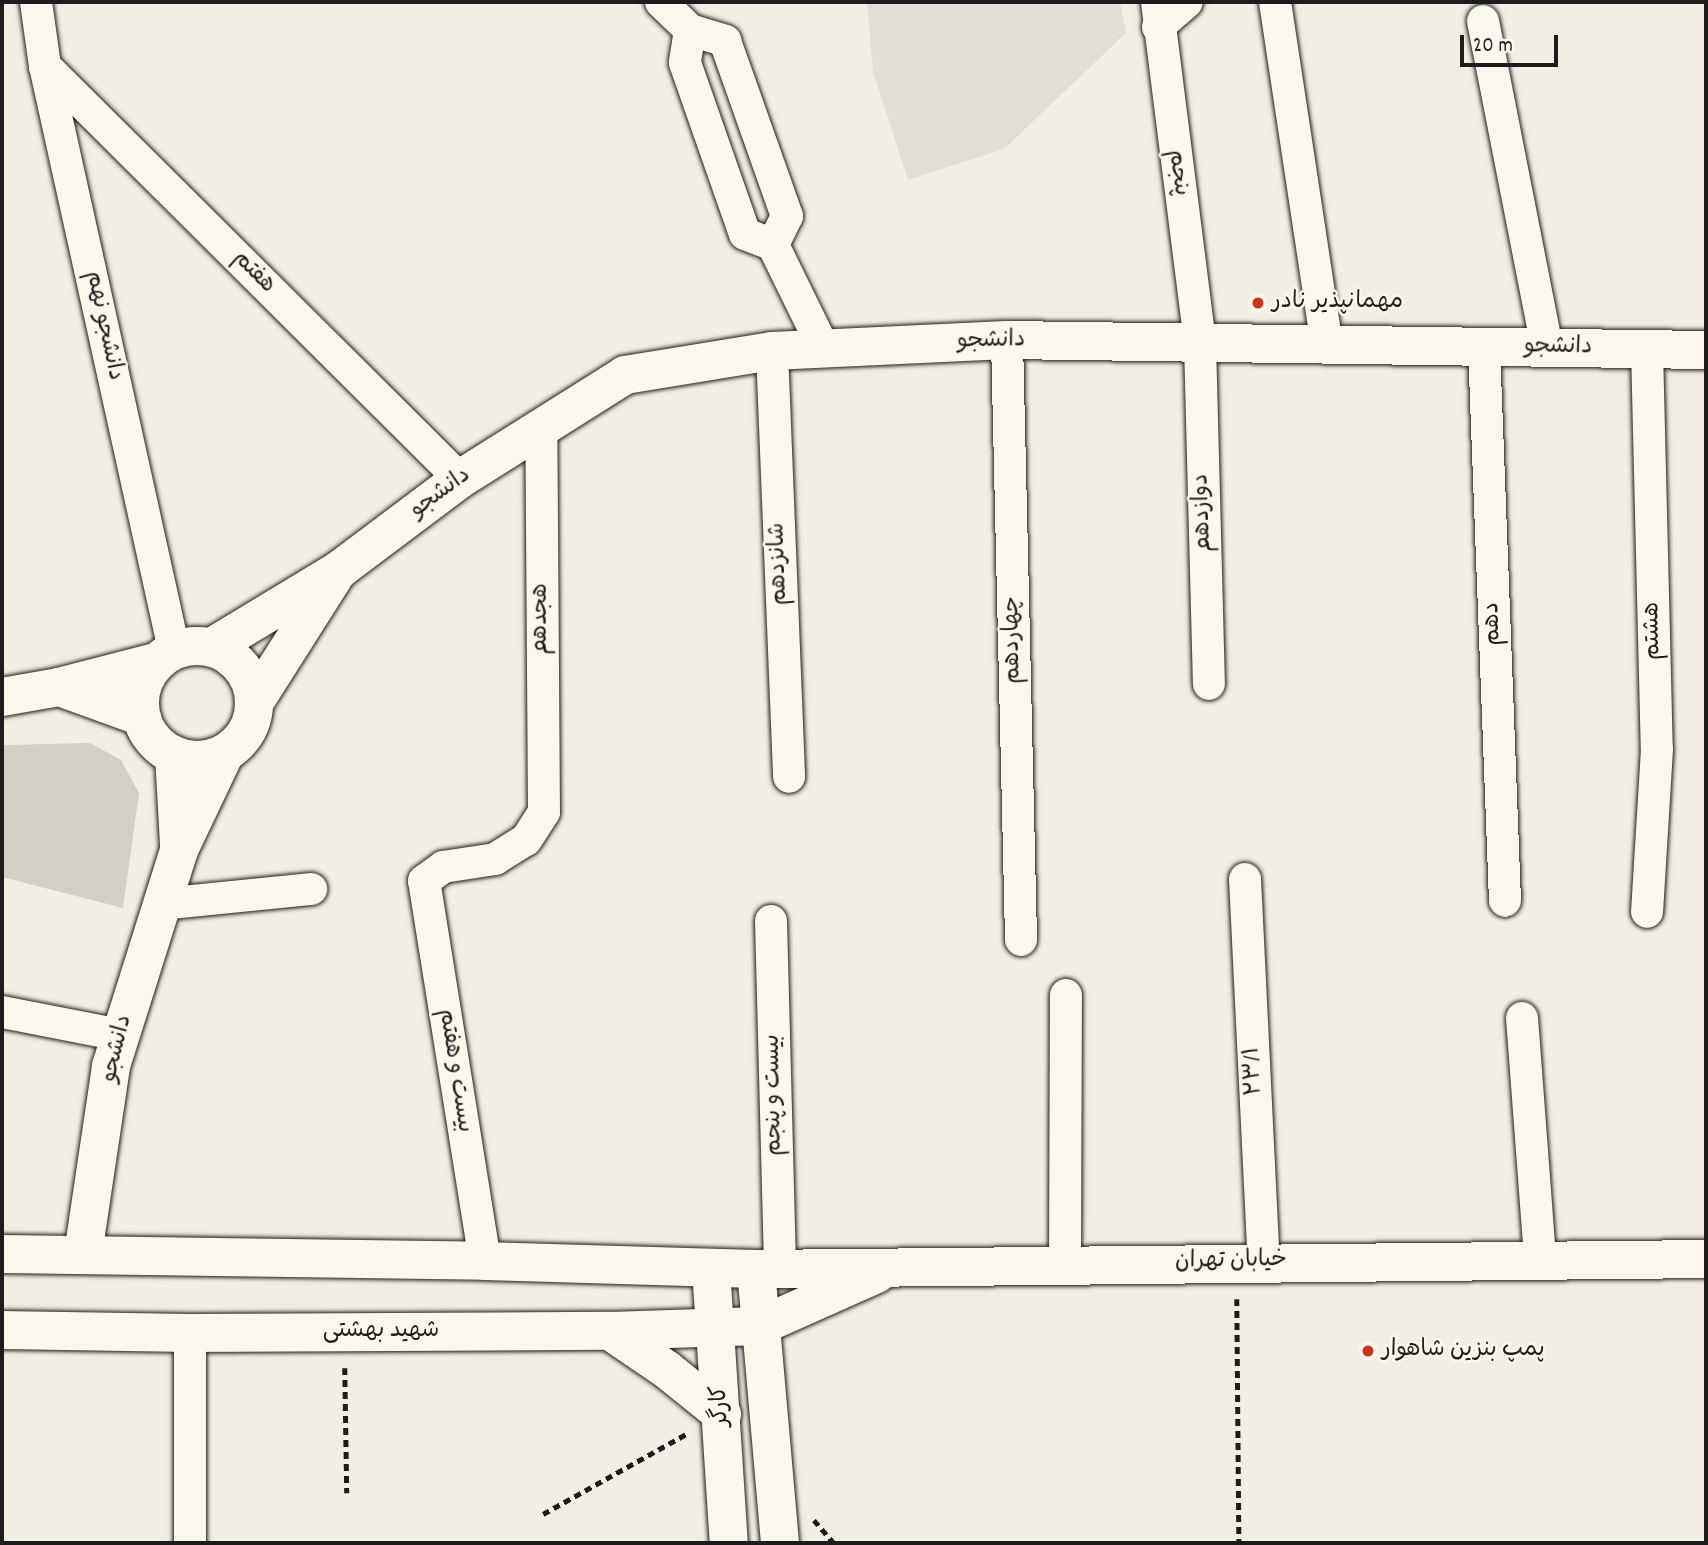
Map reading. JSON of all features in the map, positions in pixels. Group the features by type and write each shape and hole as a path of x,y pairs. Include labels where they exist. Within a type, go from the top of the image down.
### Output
{"main road":[{"name":"دانشجو","path":"212,647 339,569 460,479 625,375 772,351 1007,340 1706,349"},
{"name":"دانشجو","path":"254,704 339,569"},
{"path":"2,697 59,687 165,656 192,645 212,647 239,664 251,685 254,704 251,722 242,738 225,753 192,759 174,754 153,738 142,717 140,700 144,679 165,656"},
{"path":"59,687 142,717"},
{"name":"دانشجو","path":"83,1254 111,1066 179,850 225,753"},
{"name":"دانشجو","path":"174,754 179,850"},
{"path":"2,1254 485,1261 768,1269"},
{"name":"خیابان تهران","path":"768,1269 1706,1259"},
{"path":"760,1326 891,1267"},
{"name":"کارگر","path":"711,1268 717,1327 729,1543"},
{"name":"کارگر","path":"768,1269 760,1326 780,1543"},
{"name":"شهید بهشتی","path":"2,1329 190,1333 610,1331 760,1326"},
{"path":"610,1331 666,1369 722,1414"}],"street":[{"name":"دانشجو نهم","path":"36,2 45,66 165,656"},
{"path":"661,2 690,30 724,41 787,216 773,246"},
{"path":"1157,14 1187,2"},
{"path":"1275,2 1327,345"},
{"name":"پنجم","path":"1157,14 1199,343"},
{"path":"1483,21 1547,348"},
{"path":"690,30 685,63 745,234 773,246 824,349"},
{"name":"هفتم","path":"45,66 460,479"},
{"name":"چهاردهم","path":"1007,340 1021,940"},
{"name":"دوازدهم","path":"1199,343 1209,684"},
{"name":"دهم","path":"1484,347 1505,901"},
{"name":"هشتم","path":"1647,349 1657,749 1647,912"},
{"name":"شانزدهم","path":"772,351 789,777"},
{"name":"هجدهم","path":"424,881 443,867 495,859 526,840 544,812 541,426"},
{"name":"۲۳/۱","path":"1245,880 1250,1262"},
{"name":"بیست و هفتم","path":"424,881 485,1261"},
{"path":"161,904 311,889"},
{"name":"بیست و پنجم","path":"768,1269 771,921"},
{"path":"1065,1265 1066,995"},
{"path":"2,1012 120,1035"},
{"path":"1522,1018 1540,1260"},
{"path":"190,1333 190,1543"}],"path":[{"path":"1239,1543 1250,1262"},
{"path":"343,1332 347,1493"},
{"path":"543,1514 722,1414"}],"shaded area":[{"path":"867,2 1120,2 1126,33 1004,149 908,180 873,72"},
{"path":"90,743 121,760 139,793 123,908 2,877 2,745"}],"place":[{"name":"مهمانپذیر نادر","path":"1258,303"},
{"name":"پمپ بنزین شاهوار","path":"1368,1351"}]}
